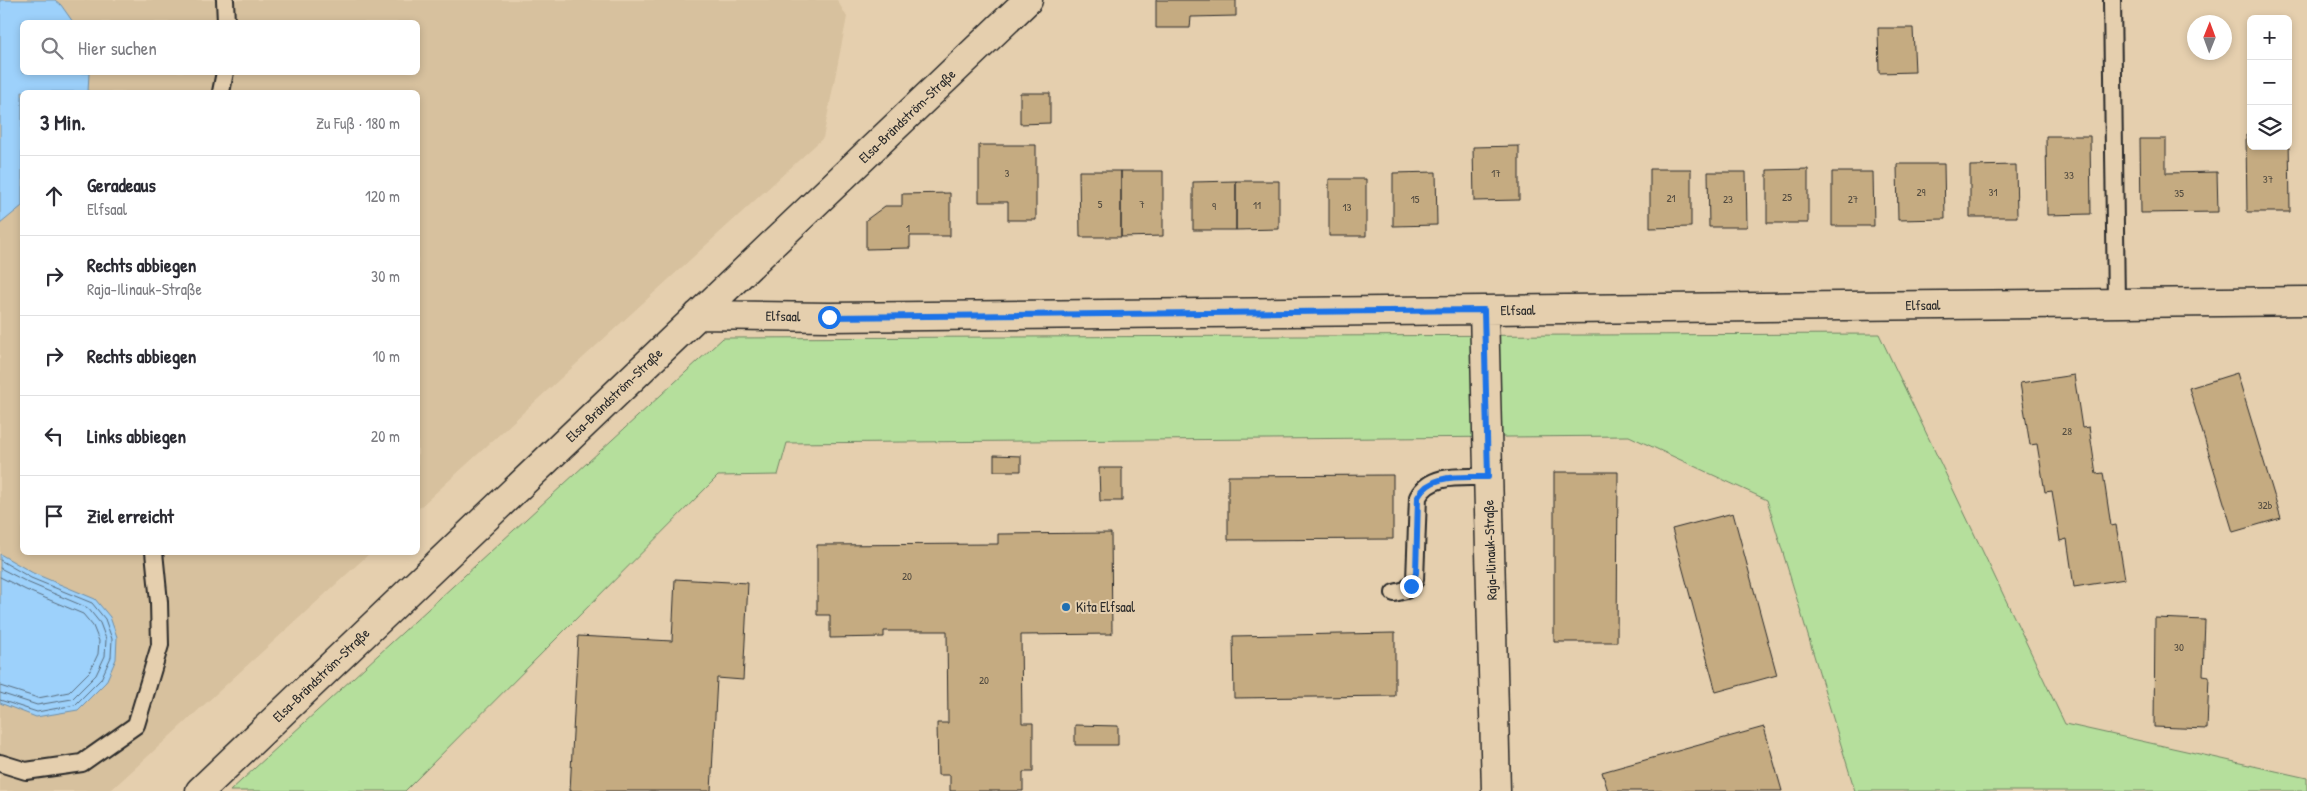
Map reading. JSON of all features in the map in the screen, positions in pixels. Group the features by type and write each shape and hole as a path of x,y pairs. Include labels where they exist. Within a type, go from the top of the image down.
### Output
{"street":[{"name":"Elsa-Brändström-Straße","path":"200,791 1028,0"},
{"name":"Elfsaal","path":"698,315 829,317 2307,301"},
{"name":"Raja-Ilinauk-Straße","path":"1484,310 1496,791"}],"lane":[{"path":"225,0 226,20"},
{"path":"2112,0 2116,303"},
{"path":"221,90 224,75"},
{"path":"1394,593 1406,590 1414,580 1418,497 1422,490 1438,480 1488,477"},
{"path":"0,762 26,771 82,763 136,725 160,645 159,602 154,555"}],"shaded area":[{"path":"0,0 837,0 847,17 823,138 420,507 420,90 20,90 20,555 368,555 110,791 0,791"}],"green space":[{"path":"1879,334 2065,724 2307,778 2307,791 1855,791 1767,500 1629,436 787,443 778,475 718,476 405,791 230,791 723,338"}],"water":[{"path":"0,0 55,0 72,20 20,20 20,75 89,75 88,90 20,90 20,208 0,224"},
{"path":"0,554 33,573 95,599 110,617 117,637 116,659 106,682 78,710 36,717 0,703"}],"building":[{"path":"1156,0 1236,0 1236,16 1191,17 1190,28 1156,28"},
{"path":"1878,28 1913,28 1915,72 1879,73"},
{"path":"1020,93 1050,93 1050,123 1020,124"},
{"path":"2246,135 2247,150 2289,150 2290,212 2247,212"},
{"path":"2046,136 2090,136 2091,214 2047,215"},
{"path":"2140,139 2166,139 2166,173 2217,172 2218,212 2141,213"},
{"path":"979,145 1036,145 1036,220 1008,220 1008,202 979,202"},
{"path":"1519,146 1519,200 1474,201 1473,147"},
{"path":"1897,164 1944,164 1945,219 1898,220"},
{"path":"2016,165 2017,217 1970,217 1970,166"},
{"path":"1650,169 1691,169 1691,227 1650,228"},
{"path":"1808,169 1808,223 1767,223 1767,170"},
{"path":"1079,171 1121,171 1121,237 1080,237"},
{"path":"1121,171 1163,171 1163,236 1121,237"},
{"path":"1436,172 1437,225 1393,226 1393,173"},
{"path":"1708,172 1746,172 1747,227 1709,227"},
{"path":"1832,172 1873,172 1874,226 1832,226"},
{"path":"1329,179 1366,179 1366,236 1329,236"},
{"path":"1236,181 1279,181 1279,229 1236,230"},
{"path":"1236,181 1236,230 1193,230 1193,182"},
{"path":"950,193 950,236 910,236 910,248 866,249 866,220 885,206 902,206 902,194"},
{"path":"2237,373 2281,518 2233,532 2189,388"},
{"path":"2074,375 2082,428 2089,427 2096,474 2103,473 2111,526 2116,525 2125,579 2074,587 2067,539 2060,541 2052,491 2045,492 2037,444 2030,445 2020,383"},
{"path":"994,455 1021,456 1021,471 994,471"},
{"path":"1099,468 1122,468 1122,501 1100,501"},
{"path":"1554,472 1618,472 1617,642 1554,642"},
{"path":"1393,475 1393,539 1228,540 1228,476"},
{"path":"1733,513 1777,675 1716,692 1672,529"},
{"path":"1111,533 1112,634 1021,635 1022,723 1033,723 1033,772 1023,772 1023,791 950,791 950,775 938,775 937,723 948,723 947,631 884,631 884,637 830,638 830,615 817,615 817,545 998,544 998,534"},
{"path":"675,579 748,583 743,680 717,678 711,791 570,791 578,636 672,641"},
{"path":"2155,618 2205,620 2203,675 2209,676 2207,729 2154,727"},
{"path":"1395,633 1395,696 1234,698 1233,636"},
{"path":"1075,725 1118,726 1118,745 1075,745"},
{"path":"1764,727 1782,791 1608,791 1602,772"}],"place":[{"name":"Kita Elfsaal","path":"1066,607"}],"route":[{"path":"829,317 1484,310 1488,477 1448,478 1438,480 1422,490 1418,497 1416,573 1411,586"}]}
